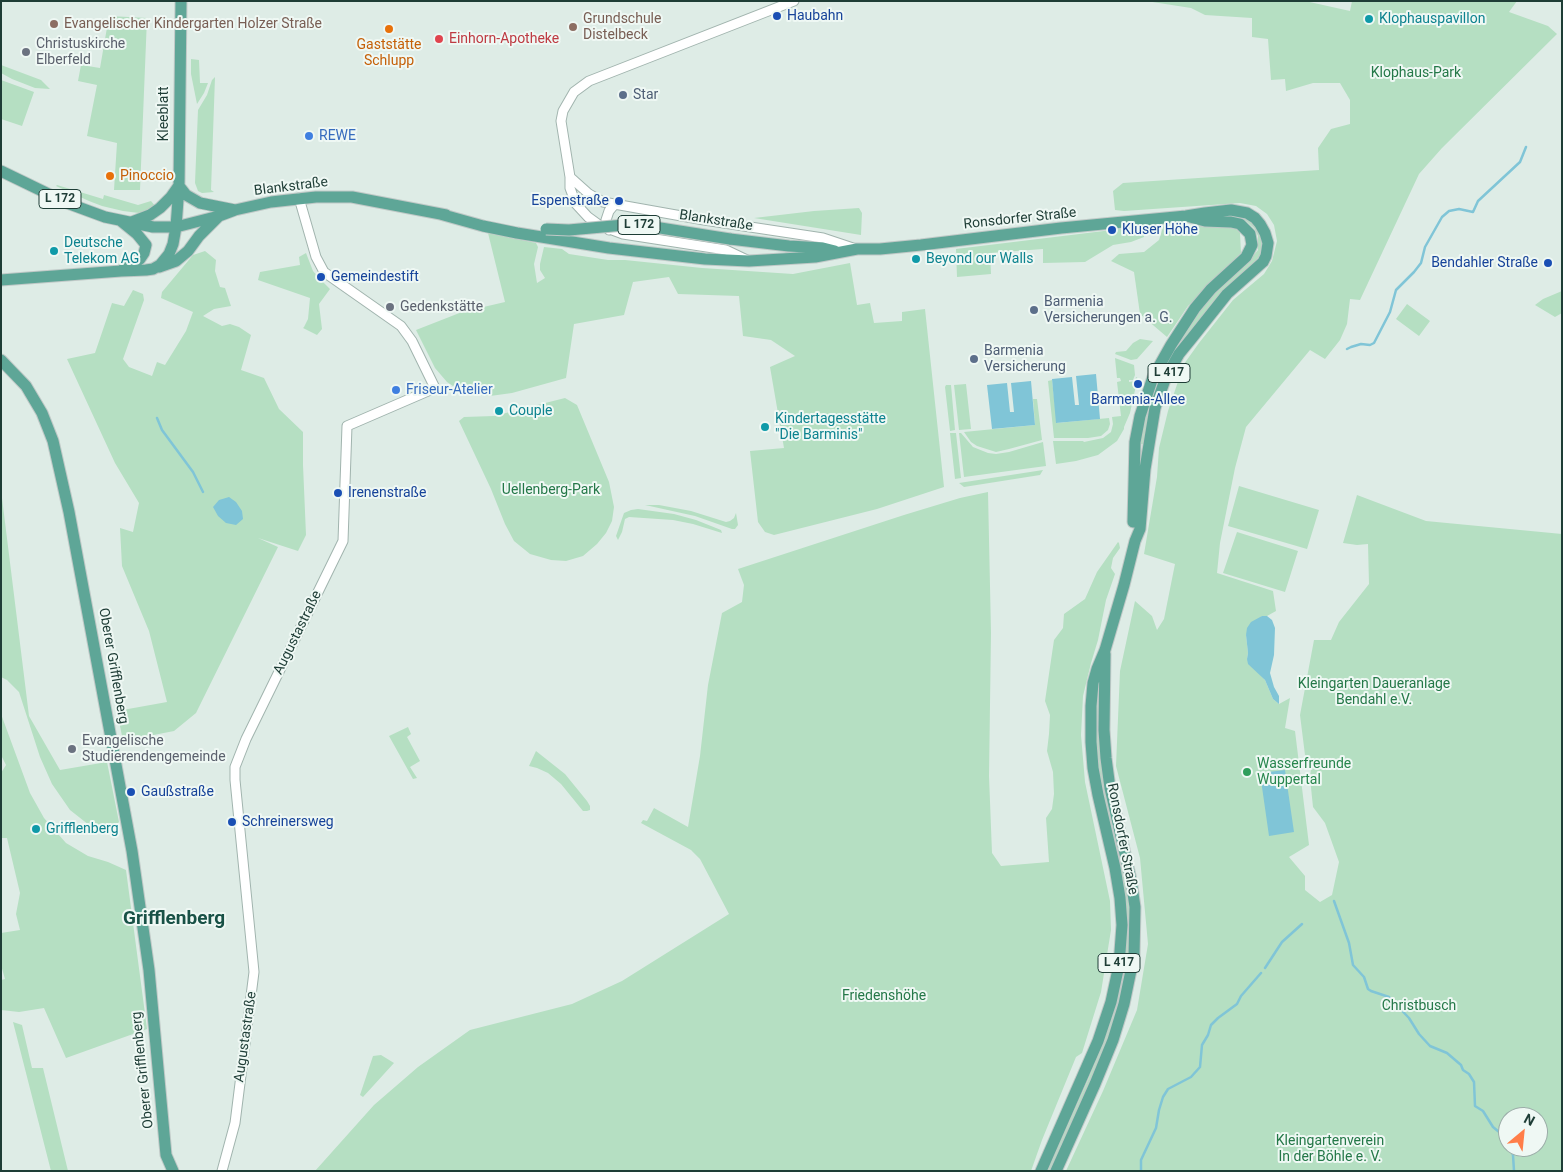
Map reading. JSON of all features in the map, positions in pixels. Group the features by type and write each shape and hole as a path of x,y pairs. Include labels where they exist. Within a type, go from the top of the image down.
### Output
{"main road":[{"name":"Kleeblatt","path":"176,227 179,186 181,1"},
{"name":"L 172","path":"1,171 67,203 105,217 153,227 176,227"},
{"path":"121,271 140,260 146,245 126,222 150,215 171,197 179,186 186,195 200,203 235,210"},
{"name":"Blankstraße","path":"176,227 271,202 316,196 346,196 503,225 569,230 635,224 789,246 823,243 839,252"},
{"name":"Ronsdorfer Straße","path":"749,261 815,257 857,249 899,247 1231,210 1247,213 1255,218 1267,239 1267,250 1263,262 1227,294 1205,320 1166,377 1155,408 1144,483 1140,529 1105,650 1093,683 1091,742 1098,796 1120,898 1122,924 1119,965 1111,1002 1098,1041 1041,1171"},
{"name":"Blankstraße","path":"440,214 483,226 609,248 689,257 749,261"},
{"path":"1,280 146,270 169,264 176,261 188,250 219,216"},
{"name":"Ronsdorfer Straße","path":"1135,541 1133,529 1135,446 1140,416 1147,393 1160,363 1195,308 1211,288 1246,257 1252,245 1250,234 1240,224 1205,221 1186,216"},
{"path":"156,267 164,261 174,244 176,227"},
{"path":"815,257 820,253 823,243"},
{"name":"Oberer Grifflenberg","path":"1,360 26,386 42,413 53,441 69,512 132,851 148,970 166,1155 172,1171"},
{"name":"Ronsdorfer Straße","path":"1056,1171 1111,1046 1124,1004 1134,956 1135,907 1132,880 1110,788 1106,758 1104,730 1105,650"}],"street":[{"name":"Ronsdorfer Straße","path":"749,261 726,250 630,236 609,230 588,217 576,204 570,188 561,121 562,111 574,92 589,81 794,1"},
{"name":"Ronsdorfer Straße","path":"570,177 589,194 603,202 857,249"},
{"name":"L 417","path":"570,188 589,194"},
{"name":"Augustastraße","path":"222,1171 235,1124 254,978 235,767 246,739 343,541 347,426 435,388 412,341 401,326 327,276 324,272 316,257 300,198"},
{"path":"609,230 606,220 614,204"}],"green space":[{"name":"Christbusch","path":"1146,1 1305,1 1350,11 1352,1 1517,1 1509,12 1548,26 1557,34 1442,148 1419,174 1360,300 1350,299 1347,324 1340,340 1325,359 1310,350 1246,427 1235,468 1220,543 1217,573 1273,591 1276,611 1267,616 1262,616 1246,635 1247,659 1265,680 1273,699 1279,704 1290,698 1285,728 1295,731 1309,845 1289,857 1305,876 1305,890 1320,902 1332,895 1339,862 1325,823 1313,807 1310,778 1312,759 1305,755 1300,715 1314,640 1331,640 1339,622 1369,584 1368,544 1343,543 1357,495 1426,521 1562,534 1562,1171 1066,1171 1103,1091 1137,1010 1148,944 1140,858 1116,766 1120,671 1135,601 1152,616 1157,630 1164,619 1175,564 1144,554 1157,477 1159,448 1168,411 1184,364 1233,300 1264,274 1272,261 1277,241 1274,225 1267,214 1256,206 1240,203 1124,211 1115,210 1113,191 1123,183 1319,170 1318,148 1331,129 1350,124 1350,100 1340,83 1313,83 1286,91 1285,79 1271,80 1268,39 1252,37 1252,18 1205,15 1191,8"},
{"path":"109,16 147,18 140,190 114,190 117,143 87,136 97,85 78,81 81,65 100,68"},
{"path":"191,59 199,60 200,83 208,83 197,104 191,74"},
{"path":"1,65 41,80 50,89 35,88 12,79 1,73"},
{"path":"215,77 211,190 214,192 202,193 198,191 195,183 198,110"},
{"path":"1,80 34,92 22,126 1,119"},
{"path":"57,185 103,199 104,195 138,205 151,201 156,207 139,213 123,211 89,201"},
{"path":"859,208 862,213 861,235 754,218 814,211"},
{"path":"1232,215 1239,215 1255,224 1262,241 1260,255 1252,266 1212,303 1180,348 1145,444 1140,444 1143,424 1158,380 1170,356 1204,305 1258,250 1258,236 1254,228 1246,221 1232,217"},
{"path":"1164,224 1236,228 1240,233 1241,253 1188,306 1167,337 1140,314 1134,272 1111,261 1119,254 1144,252 1159,240"},
{"path":"1145,226 1144,237 1131,242 1113,245 1085,262 1043,263 1043,249 990,253 991,274 957,277 956,249"},
{"path":"488,233 536,243 538,247 534,264 537,283 545,278 540,270 544,247 562,249 569,254 608,260 793,274 850,263 857,305 870,303 874,323 902,321 902,312 925,309 944,487 877,509 774,535 765,532 758,522 750,451 784,448 770,367 795,356 771,340 743,336 739,296 678,294 669,277 633,282 624,315 574,324 566,378 512,393 490,396 470,394 456,388 447,382 435,368 416,330 462,312 505,302"},
{"path":"205,251 216,260 215,271 220,287 225,288 231,306 214,309 203,316 222,326 230,324 239,327 251,335 241,370 264,378 279,409 303,432 306,535 298,551 258,538 278,547 196,713 174,731 123,741 117,711 167,702 149,631 122,566 120,528 133,532 139,503 115,463 67,359 95,353 112,303 124,306 133,290 143,294 144,300 123,359 129,367 152,376 157,362 165,365 186,331 193,312 161,298 162,292 193,255"},
{"path":"306,253 313,271 330,289 319,304 322,329 317,335 303,328 308,319 310,298 258,280 260,272 300,265 299,257"},
{"path":"1562,291 1562,313 1555,317 1535,305 1543,299"},
{"path":"1407,304 1430,321 1419,336 1396,319"},
{"path":"1140,339 1153,341 1137,359 1131,360 1115,354 1116,352 1126,351 1133,343"},
{"path":"1115,358 1134,365 1135,375 1133,380 1129,380 1129,382 1135,381 1136,377 1139,379 1124,429 1117,441 1098,455 1056,464 1053,441 1084,442 1103,438 1111,432 1112,417 1121,416 1117,382 1121,381 1120,378 1117,378"},
{"path":"1052,380 1057,423 1109,418 1108,430 1101,436 1088,438 1054,438 1048,381"},
{"path":"966,384 971,429 959,430 954,385"},
{"path":"946,385 951,385 955,430 950,431 945,387"},
{"name":"Uellenberg-Park","path":"565,398 577,405 609,482 614,507 612,521 606,533 597,544 583,556 566,561 551,560 530,554 514,541 459,421 464,417 494,416"},
{"path":"1033,399 1037,399 1042,440 996,452 977,446 971,442 964,432 1035,425"},
{"path":"950,433 956,433 961,478 955,479"},
{"path":"959,433 973,447 996,454 1043,442 1046,466 964,477"},
{"path":"1043,470 1040,475 964,487 959,483"},
{"path":"1239,486 1319,510 1307,549 1228,526"},
{"path":"1,490 29,716 60,770 107,762 119,822 108,833 89,825 70,810 52,784 40,757 19,692 7,680 1,677"},
{"name":"Friedenshöhe","path":"988,492 991,633 989,776 992,853 1001,866 1049,862 1046,818 1052,809 1054,794 1053,772 1047,751 1050,715 1045,701 1054,640 1063,628 1064,614 1085,599 1097,572 1118,542 1120,548 1113,558 1111,568 1115,574 1106,600 1098,640 1083,696 1081,735 1085,782 1110,901 1111,930 1101,992 1082,1053 1076,1057 1031,1171 315,1171 374,1105 418,1067 470,1030 572,1004 622,981 729,914 700,859 691,850 641,823 643,820 647,821 654,808 688,827 700,756 708,685 722,613 742,602 744,585 738,569 904,515 960,498"},
{"path":"645,505 659,505 691,511 726,522 734,518 736,513 738,525 735,529 732,529 695,516"},
{"path":"638,509 674,514 696,520 721,530 722,533 673,520 629,517 625,519 618,540 616,536 624,513"},
{"path":"1237,532 1298,551 1285,592 1223,573"},
{"path":"1099,683 1129,908 1130,939 1127,967 1115,1017 1104,1049 1050,1171 1047,1171 1088,1080 1113,1016 1125,965 1127,911 1124,887 1101,785 1096,751"},
{"path":"1,714 30,793 44,818 66,843 88,856 126,870 147,1029 66,1058 44,1008 19,1012 1,1010 1,980 5,979 1,965 1,933 20,930 16,914 20,893 7,838 1,838 1,773 6,765 1,755"},
{"path":"408,727 411,734 407,737 420,761 410,767 417,778 413,779 389,736"},
{"path":"536,751 565,774 587,801 590,810 583,811 561,784 548,773 529,766"},
{"path":"13,1022 22,1025 32,1068 43,1068 68,1171 51,1171"},
{"path":"381,1055 394,1063 363,1097 360,1095 373,1056"}],"water":[{"path":"1096,374 1100,419 1056,423 1052,379 1072,377 1075,405 1079,405 1076,376"},
{"path":"1031,381 1035,425 992,429 987,385 1007,383 1010,412 1014,412 1011,383"},
{"path":"229,497 236,502 242,511 243,519 236,525 226,523 218,516 213,507 219,500"},
{"path":"1262,616 1267,616 1272,620 1275,628 1274,655 1270,673 1279,696 1279,704 1273,699 1265,680 1248,664 1247,659 1247,628 1251,622"},
{"path":"1285,770 1294,832 1269,836 1260,773"}],"waterway":[{"path":"1347,349 1361,344 1370,345 1374,343 1390,312 1396,290 1421,263 1425,247 1442,217 1449,211 1459,209 1473,212 1478,201 1520,162 1526,147"},
{"path":"157,418 162,430 193,472 203,492"},
{"path":"1334,901 1349,943 1353,965 1364,977 1368,989 1389,997 1409,1018 1419,1034 1430,1046 1447,1053 1461,1065 1474,1082 1475,1106 1483,1111 1493,1127 1498,1131"},
{"path":"1265,968 1282,942 1302,924"},
{"path":"1141,1171 1141,1160 1156,1128 1163,1097 1168,1089 1191,1077 1200,1067 1202,1045 1211,1025 1237,1004 1241,996 1261,973"},
{"path":"1513,1157 1514,1171"}],"place":[{"name":"Haubahn","path":"777,16"},
{"name":"Klophauspavillon","path":"1369,19"},
{"name":"Evangelischer Kindergarten Holzer Straße","path":"54,24"},
{"name":"Grundschule Distelbeck","path":"573,27"},
{"name":"Gaststätte Schlupp","path":"389,29"},
{"name":"Einhorn-Apotheke","path":"439,39"},
{"name":"Christuskirche Elberfeld","path":"26,52"},
{"name":"Star","path":"623,95"},
{"name":"REWE","path":"309,136"},
{"name":"Pinoccio","path":"110,176"},
{"name":"Espenstraße","path":"619,201"},
{"name":"Kluser Höhe","path":"1112,230"},
{"name":"Deutsche Telekom AG","path":"54,251"},
{"name":"Beyond our Walls","path":"916,259"},
{"name":"Bendahler Straße","path":"1548,263"},
{"name":"Gemeindestift","path":"321,277"},
{"name":"Gedenkstätte","path":"390,307"},
{"name":"Barmenia Versicherungen a. G.","path":"1034,310"},
{"name":"Barmenia Versicherung","path":"974,359"},
{"name":"Barmenia-Allee","path":"1138,384"},
{"name":"Friseur-Atelier","path":"396,390"},
{"name":"Couple","path":"499,411"},
{"name":"Kindertagesstätte \"Die Barminis\"","path":"765,427"},
{"name":"Irenenstraße","path":"338,493"},
{"name":"Evangelische Studierendengemeinde","path":"72,749"},
{"name":"Wasserfreunde Wuppertal","path":"1247,772"},
{"name":"Gaußstraße","path":"131,792"},
{"name":"Schreinersweg","path":"232,822"},
{"name":"Grifflenberg","path":"36,829"}],"district":[{"name":"Grifflenberg","path":"174,919"}],"park label":[{"name":"Klophaus-Park","path":"1416,73"},
{"name":"Kleingarten Daueranlage Bendahl e.V.","path":"1374,692"},
{"name":"Kleingartenverein In der Böhle e. V.","path":"1330,1150"}]}
